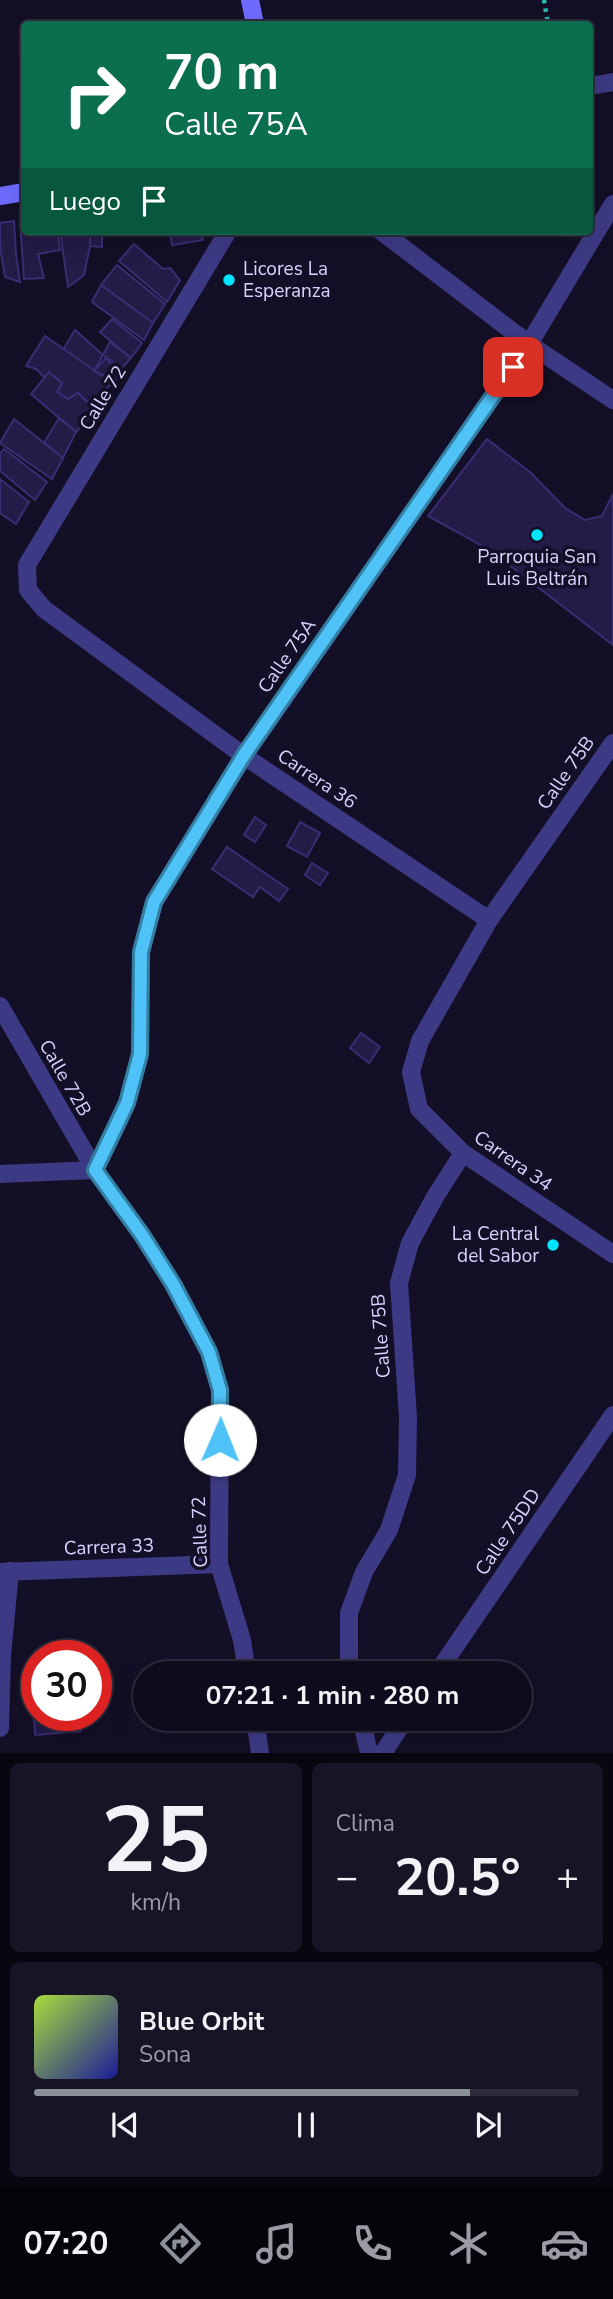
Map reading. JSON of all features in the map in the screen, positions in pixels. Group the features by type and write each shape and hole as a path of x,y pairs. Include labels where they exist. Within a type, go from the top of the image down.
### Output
{"street":[{"path":"250,0 254,21"},
{"path":"593,85 613,82"},
{"path":"0,196 21,192"},
{"name":"Calle 75A","path":"95,1170 127,1103 140,1054 141,952 154,902 244,755 529,344 613,204"},
{"name":"Calle 72","path":"28,590 27,565 226,235"},
{"path":"386,235 529,344 613,400"},
{"name":"Carrera 36","path":"28,590 44,609 244,755 489,920"},
{"name":"Calle 75B","path":"420,1041 489,920 613,743"},
{"name":"Calle 72B","path":"0,1006 95,1170"},
{"name":"Carrera 34","path":"420,1041 411,1072 419,1109 463,1153 611,1249"},
{"name":"Calle 75B","path":"349,1661 349,1614 364,1572 388,1530 407,1475 408,1417 399,1283 410,1243 463,1153"},
{"path":"0,1174 95,1170"},
{"name":"Calle 72","path":"95,1170 173,1284 209,1352 220,1390 219,1564 242,1640 245,1661"},
{"name":"Calle 75DD","path":"445,1661 613,1415"},
{"name":"Carrera 33","path":"5,1572 219,1564"},
{"path":"0,1728 5,1572"},
{"path":"257,1731 260,1753"},
{"path":"364,1731 369,1753"},
{"path":"383,1753 397,1731"}],"path":[{"path":"544,0 548,21"}],"building":[{"path":"14,221 20,282 5,277 0,247 0,223"},
{"path":"20,222 21,235 58,235 60,250 38,254 44,278 24,279"},
{"path":"61,235 90,235 84,275 68,287"},
{"path":"90,235 102,235 102,247 90,246"},
{"path":"171,235 202,235 203,240 172,245"},
{"path":"134,244 163,269 170,268 180,280 167,302 119,261"},
{"path":"117,265 165,304 153,323 101,285"},
{"path":"101,285 153,323 144,340 92,302"},
{"path":"112,319 142,343 131,358 100,332"},
{"path":"75,330 103,355 94,371 63,350"},
{"path":"45,336 111,382 96,410 78,393 68,399 57,392 62,383 49,372 45,378 36,369 26,366"},
{"path":"110,342 131,358 122,368 103,355"},
{"path":"106,358 120,374 116,380 94,371"},
{"path":"49,372 62,383 57,392 68,399 78,393 96,410 76,432 31,394"},
{"path":"59,418 76,432 63,458 44,443"},
{"path":"14,419 63,458 52,479 0,443"},
{"name":"Parroquia San Luis Beltrán","path":"487,439 531,473 565,508 585,520 602,516 613,494 613,645 488,549 428,516"},
{"path":"4,449 47,482 35,500 0,471 0,454"},
{"path":"0,479 29,502 16,524 0,513"},
{"path":"255,817 266,825 255,842 244,835"},
{"path":"300,822 320,833 307,857 287,846"},
{"path":"227,847 288,889 279,901 260,887 253,897 212,869"},
{"path":"312,863 328,873 320,885 305,875"},
{"path":"361,1033 380,1047 369,1063 350,1048"},
{"path":"35,1731 81,1731 35,1735"}],"place":[{"name":"Licores La Esperanza","path":"229,280"},
{"name":"Parroquia San Luis Beltrán","path":"537,535"},
{"name":"La Central del Sabor","path":"553,1245"}],"route":[{"path":"220,1440 220,1390 209,1352 173,1284 95,1170 127,1103 140,1054 141,952 154,902 244,755 513,367"}]}
